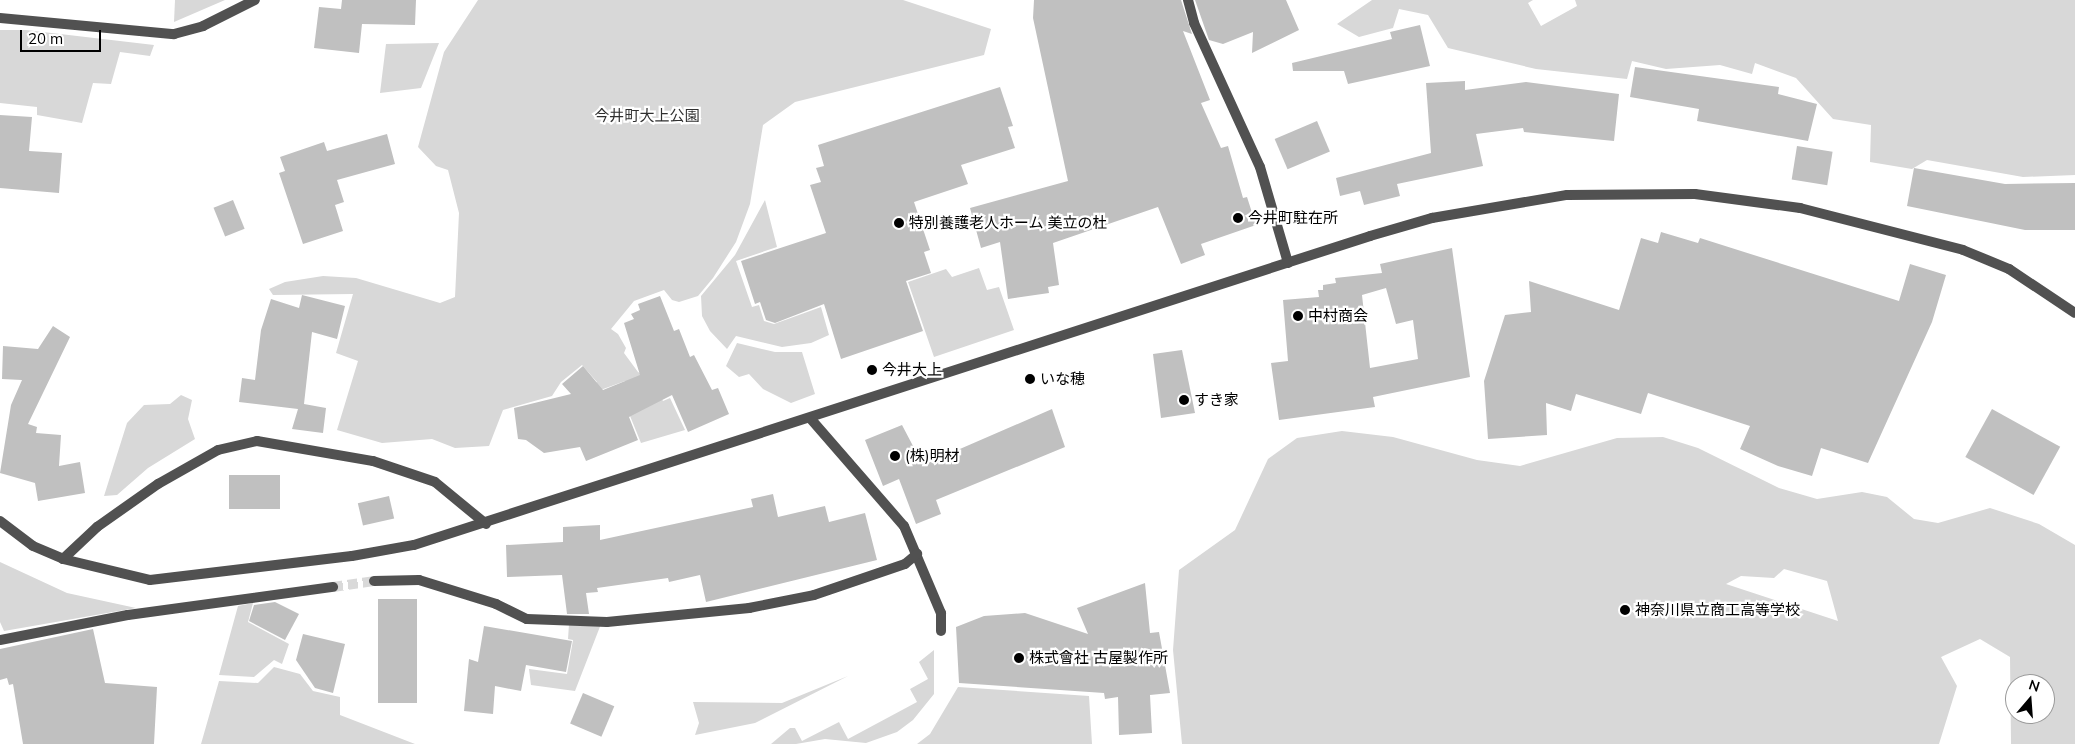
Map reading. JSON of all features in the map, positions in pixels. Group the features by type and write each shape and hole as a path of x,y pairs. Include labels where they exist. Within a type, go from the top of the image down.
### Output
{"street":[{"path":"0,18 174,34 203,26 255,0"},
{"path":"1188,0 1194,23 1260,168 1288,264"},
{"path":"0,522 33,546 63,559 150,580 352,556 414,544 486,524 1432,218 1567,195 1695,194 1800,208 1963,250 2009,269 2075,313"},
{"path":"810,418 904,526 941,613 941,631"},
{"path":"63,559 96,527 158,484 218,450 257,441 373,462 435,482 486,524"},
{"path":"374,581 419,580 496,604 527,619 607,622 749,608 814,594 905,564 917,554"},
{"path":"0,640 128,615 333,587"}],"green space":[{"path":"175,0 225,0 174,22"},
{"name":"今井町大上公園","path":"478,0 903,0 991,29 984,55 795,102 763,125 750,204 736,242 713,278 698,296 679,302 672,300 664,290 634,301 611,329 618,334 626,348 624,353 638,372 651,379 663,401 670,398 685,430 641,443 628,411 635,408 625,381 576,399 597,382 582,365 561,382 552,396 503,410 489,446 455,448 432,439 382,443 337,430 358,361 336,353 353,294 273,295 269,289 285,282 323,276 356,278 440,303 455,297 459,213 448,170 436,166 418,147 444,52"},
{"path":"1372,0 1533,0 1528,3 1541,26 1577,6 1575,0 2075,0 2075,175 2023,177 1927,160 1912,169 1870,162 1871,125 1833,119 1796,78 1755,63 1752,74 1720,65 1666,69 1632,61 1627,79 1536,69 1448,48 1428,15 1399,9 1393,28 1359,37 1337,24"},
{"path":"0,30 26,30 154,45 150,56 120,52 111,84 93,83 82,123 37,115 37,107 0,103"},
{"path":"439,43 421,88 380,93 386,44"},
{"path":"765,200 777,247 736,261 752,307 759,305 764,321 774,324 821,307 829,335 811,343 782,347 736,336 727,349 710,331 702,316 701,296 735,255"},
{"path":"979,268 987,290 999,287 1014,330 934,357 908,282 946,269 952,277"},
{"path":"737,343 775,352 802,352 815,394 791,403 763,389 749,374 739,377 726,366"},
{"path":"181,395 192,400 188,419 195,439 148,468 117,495 104,496 127,423 144,405 170,404"},
{"name":"神奈川県立商工高等学校","path":"1342,431 1393,437 1477,460 1520,466 1617,438 1663,437 1698,448 1779,488 1817,499 1862,492 1887,497 1914,519 1938,523 1990,508 2039,524 2075,545 2075,744 2011,744 2011,724 2055,724 2055,674 2010,674 2010,657 1980,639 1941,657 1957,686 1939,744 1182,744 1173,650 1179,570 1235,530 1268,459 1297,438","holes":["1784,569 1827,581 1838,621 1726,584 1741,576 1774,578"]},
{"path":"0,562 67,593 136,608 4,631 0,622"},
{"path":"253,603 248,622 289,644 282,664 274,660 254,677 219,675 238,606"},
{"path":"569,624 601,624 575,691 531,685 529,669 567,674 573,640 568,639"},
{"path":"934,650 934,694 913,720 897,732 866,743 825,739 796,744 771,744 790,728 795,728 802,741 839,722 848,739 917,702 910,689 928,679 919,662"},
{"path":"274,667 300,674 313,691 340,697 340,715 415,744 201,744 219,681 258,683"},
{"path":"848,676 755,723 695,735 699,723 693,702 782,703"},
{"path":"958,687 1089,696 1092,744 917,744 930,734"}],"building":[{"path":"342,0 416,0 415,25 362,24 359,53 314,48 319,7 341,9"},
{"path":"1034,0 1181,0 1192,34 1183,31 1210,100 1201,103 1221,148 1228,146 1243,198 1247,197 1256,225 1201,244 1205,255 1181,264 1158,207 1053,243 1059,285 1048,287 1049,293 1008,299 1000,242 981,248 970,208 1068,181 1033,18"},
{"path":"1195,0 1286,0 1299,30 1252,53 1253,32 1223,44 1209,40"},
{"path":"1420,25 1430,66 1348,84 1344,71 1293,71 1292,63 1392,39 1390,32"},
{"path":"1635,67 1779,87 1778,94 1817,104 1808,141 1697,121 1699,109 1630,97"},
{"path":"1465,81 1465,90 1526,82 1619,94 1614,141 1524,132 1523,128 1476,134 1483,166 1397,184 1400,196 1364,205 1360,191 1340,196 1336,178 1431,153 1426,83"},
{"name":"特別養護老人ホーム 美立の杜","path":"1000,87 1013,126 1008,127 1015,148 961,165 968,184 914,202 930,250 924,252 931,273 906,281 923,331 841,359 824,304 775,323 766,320 760,302 755,304 741,261 826,233 810,185 821,182 816,168 824,166 818,145"},
{"path":"0,115 32,117 29,151 62,153 59,193 0,188"},
{"path":"1317,121 1330,151 1288,169 1275,139"},
{"path":"387,134 395,164 337,180 344,202 335,205 343,231 303,244 279,173 285,171 280,157 324,142 327,151"},
{"path":"1797,146 1833,152 1827,185 1792,180"},
{"path":"1914,168 2005,184 2075,183 2075,230 2025,230 1907,206"},
{"path":"233,200 245,229 225,237 214,208"},
{"path":"1661,232 1698,243 1700,238 1899,301 1910,264 1946,275 1932,322 1868,463 1821,448 1812,476 1778,466 1740,449 1750,426 1648,393 1641,414 1576,394 1571,411 1546,403 1547,435 1488,439 1484,381 1505,315 1531,312 1529,281 1619,310 1641,238 1658,243"},
{"path":"1452,248 1470,377 1373,397 1375,407 1279,420 1271,363 1288,361 1283,300 1319,297 1318,290 1323,290 1323,285 1336,283 1335,278 1382,273 1380,264","holes":["1386,288 1396,324 1413,320 1418,359 1370,368 1362,295"]},
{"path":"302,295 345,306 337,339 312,332 304,404 326,408 323,433 292,429 298,409 239,402 242,378 255,380 261,330 271,299 299,308"},
{"path":"660,296 674,331 679,329 690,357 694,355 712,390 718,388 729,414 688,432 672,395 629,417 638,440 586,461 580,447 544,453 526,440 518,439 514,408 571,394 562,384 583,366 603,390 640,375 624,323 634,319 631,314 640,310 638,304"},
{"path":"53,326 70,337 28,424 37,427 36,433 61,435 59,466 80,462 85,493 38,501 35,483 0,473 11,405 22,380 2,379 3,346 38,349"},
{"path":"1182,350 1195,413 1161,418 1153,354"},
{"path":"1052,409 1065,447 936,500 941,514 916,524 899,479 883,486 865,440 902,425 923,465"},
{"path":"1992,409 2060,447 2034,495 1965,457"},
{"path":"229,475 280,475 280,509 229,509"},
{"path":"773,494 778,517 825,506 829,522 865,513 877,560 706,602 700,575 669,582 668,578 597,588 598,592 586,593 589,614 567,614 562,575 507,577 506,545 563,542 563,527 600,525 600,540 753,507 751,499"},
{"path":"389,496 394,518 363,526 358,503"},
{"path":"1145,583 1150,633 1159,632 1170,693 1150,695 1152,733 1119,735 1118,697 1105,699 1104,693 959,683 956,627 984,616 1025,613 1088,634 1077,608"},
{"path":"378,599 417,599 417,703 378,703"},
{"path":"275,602 299,614 285,640 249,621 254,605"},
{"path":"484,626 572,641 566,672 526,665 521,691 495,686 493,714 464,711 469,659 478,662"},
{"path":"93,629 105,683 157,687 154,744 23,744 13,684 9,685 7,678 0,680 0,649"},
{"path":"303,634 345,644 333,693 315,688 296,660"},
{"path":"583,693 614,706 601,737 570,723"}],"tunnel":[{"path":"333,587 374,581"}],"place":[{"name":"今井町駐在所","path":"1238,218"},
{"name":"特別養護老人ホーム 美立の杜","path":"899,223"},
{"name":"中村商会","path":"1298,316"},
{"name":"今井大上","path":"872,370"},
{"name":"いな穂","path":"1030,379"},
{"name":"すき家","path":"1184,400"},
{"name":"(株)明材","path":"895,456"},
{"name":"神奈川県立商工高等学校","path":"1625,610"},
{"name":"株式會社 古屋製作所","path":"1019,658"}]}
